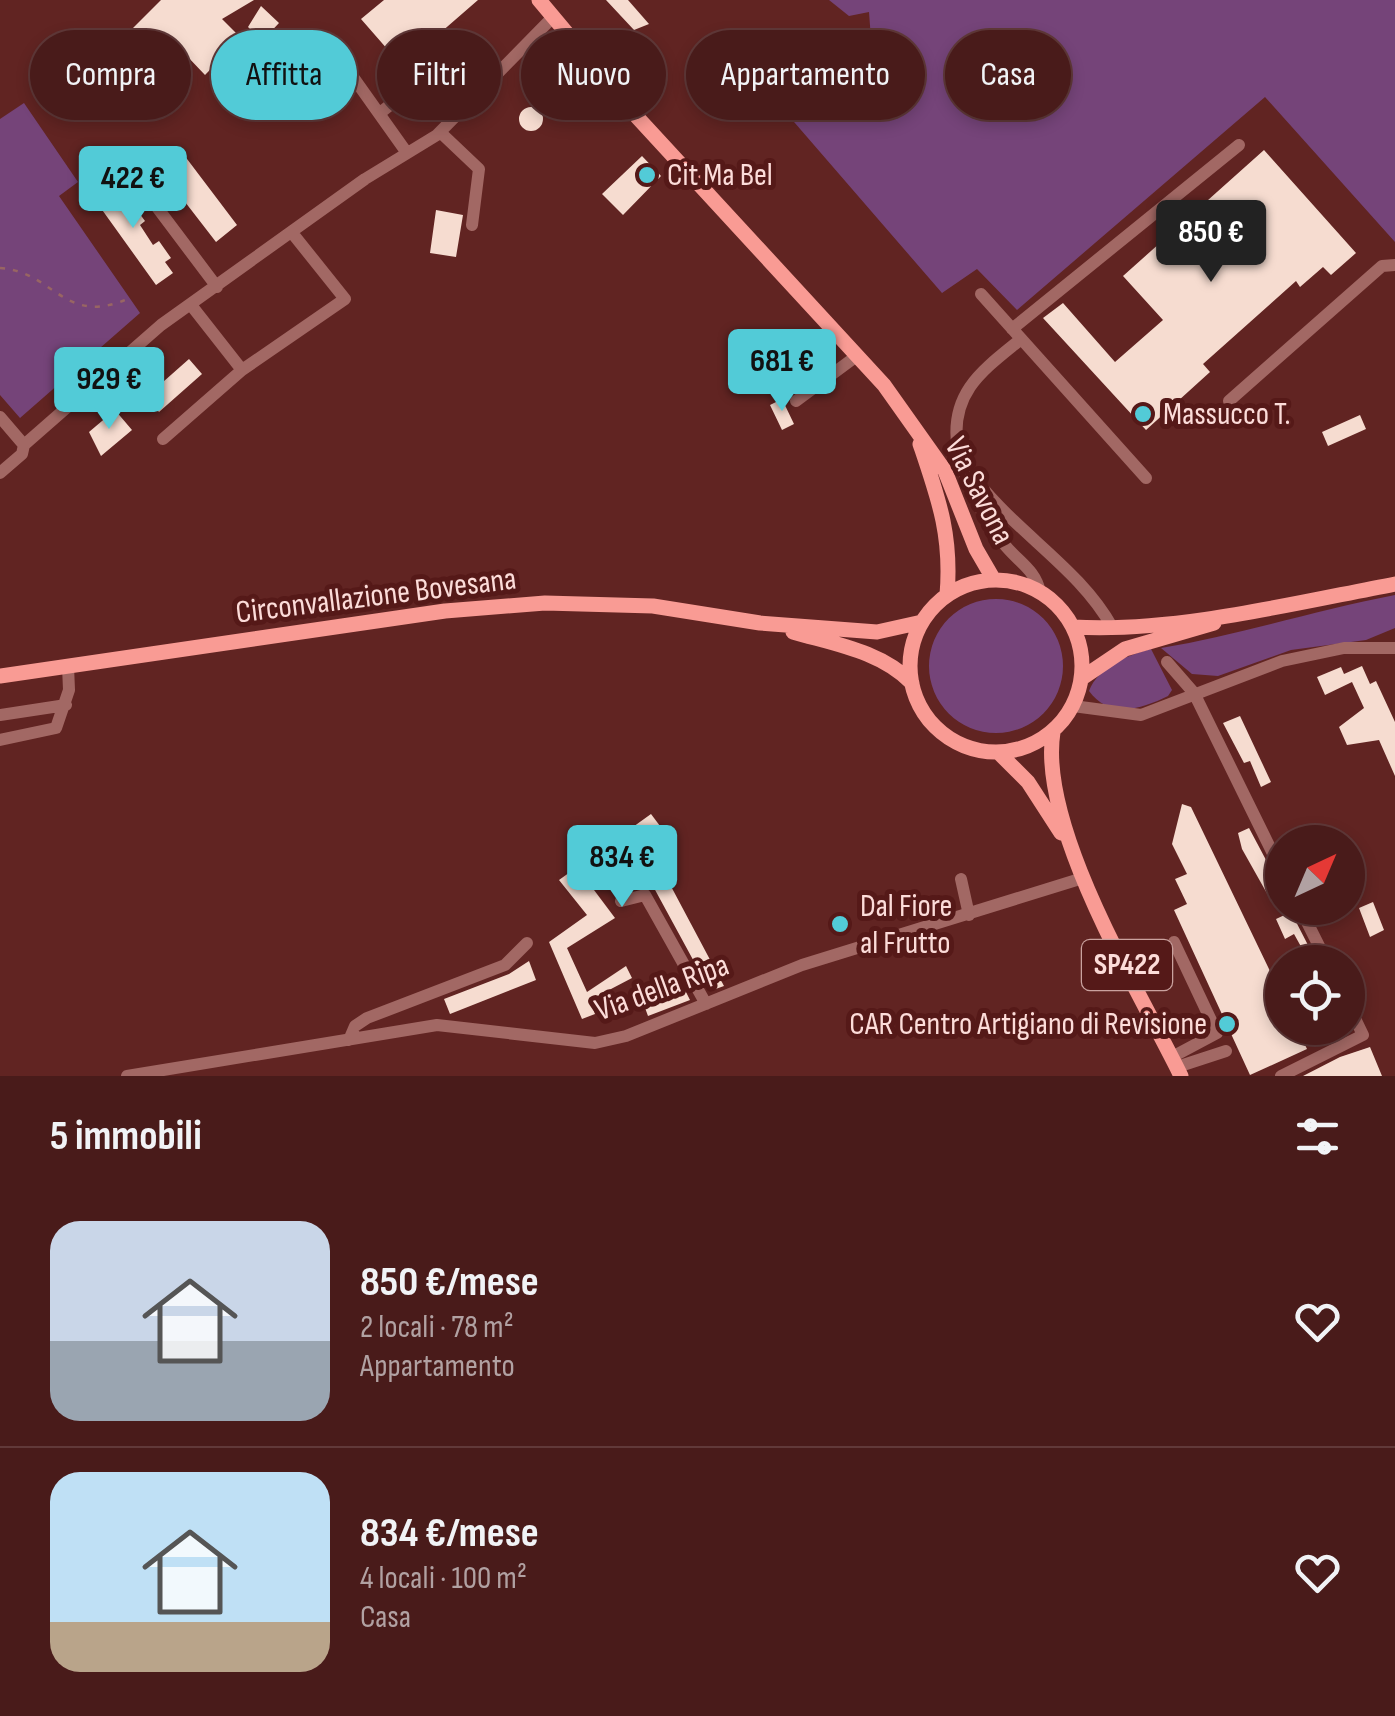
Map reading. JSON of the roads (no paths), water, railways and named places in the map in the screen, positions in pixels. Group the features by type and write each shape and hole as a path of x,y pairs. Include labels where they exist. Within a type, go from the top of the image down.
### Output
{"main road":[{"name":"Via Savona","path":"539,0 638,118 858,354 945,471 976,549 994,580"},
{"name":"Via Savona","path":"914,426 944,512 951,550 947,595"},
{"path":"994,580 1040,592 1073,627 1082,652 1082,678 1073,706 1052,732 1018,750 999,753 967,748 948,738 919,704 912,683 914,641 922,622 947,595 994,580"},
{"path":"1073,627 1174,627 1395,584"},
{"name":"Circonvallazione Bovesana","path":"0,676 445,611 545,603 653,606 760,623 877,632 922,622"},
{"name":"Circonvallazione Bovesana","path":"760,623 862,652 896,668 912,683"},
{"path":"1082,678 1124,649 1174,627"},
{"name":"SP422","path":"1052,732 1055,790 1074,854 1177,1067"},
{"name":"SP422","path":"999,753 1028,782 1074,854"}],"street":[{"path":"0,474 22,454 24,445 161,325 440,132 553,18"},
{"path":"357,82 377,110"},
{"path":"384,120 407,153"},
{"path":"440,132 478,169 472,224"},
{"path":"1040,592 1036,575 1006,546 972,496 958,454 958,415 969,388 1017,334 1239,145"},
{"path":"135,178 217,287"},
{"path":"163,439 242,370 344,299 293,234"},
{"path":"1229,402 1382,266 1395,265"},
{"path":"980,294 1146,478"},
{"path":"191,305 242,370"},
{"path":"796,401 858,354"},
{"path":"0,417 24,445"},
{"path":"958,454 997,508 1098,602 1112,627"},
{"path":"1073,706 1141,715 1226,679 1282,661 1344,648 1395,648"},
{"path":"1167,662 1194,693 1265,837"},
{"path":"0,740 56,728 66,704 68,666"},
{"path":"0,715 66,704"},
{"name":"Via della Ripa","path":"127,1076 438,1025 595,1043 802,965 1083,878"},
{"path":"961,879 969,915"},
{"path":"621,901 645,895 706,1004"},
{"path":"1174,942 1217,1032 1177,1067"},
{"path":"349,1040 355,1026 367,1018 505,965 528,943"},
{"path":"1281,1076 1343,1045"},
{"path":"1177,1067 1226,1051"}],"place":[{"name":"Cit Ma Bel","path":"647,175"},
{"name":"Massucco T.","path":"1143,414"},
{"name":"Dal Fiore al Frutto","path":"840,924"},
{"name":"CAR Centro Artigiano di Revisione","path":"1227,1024"}]}
